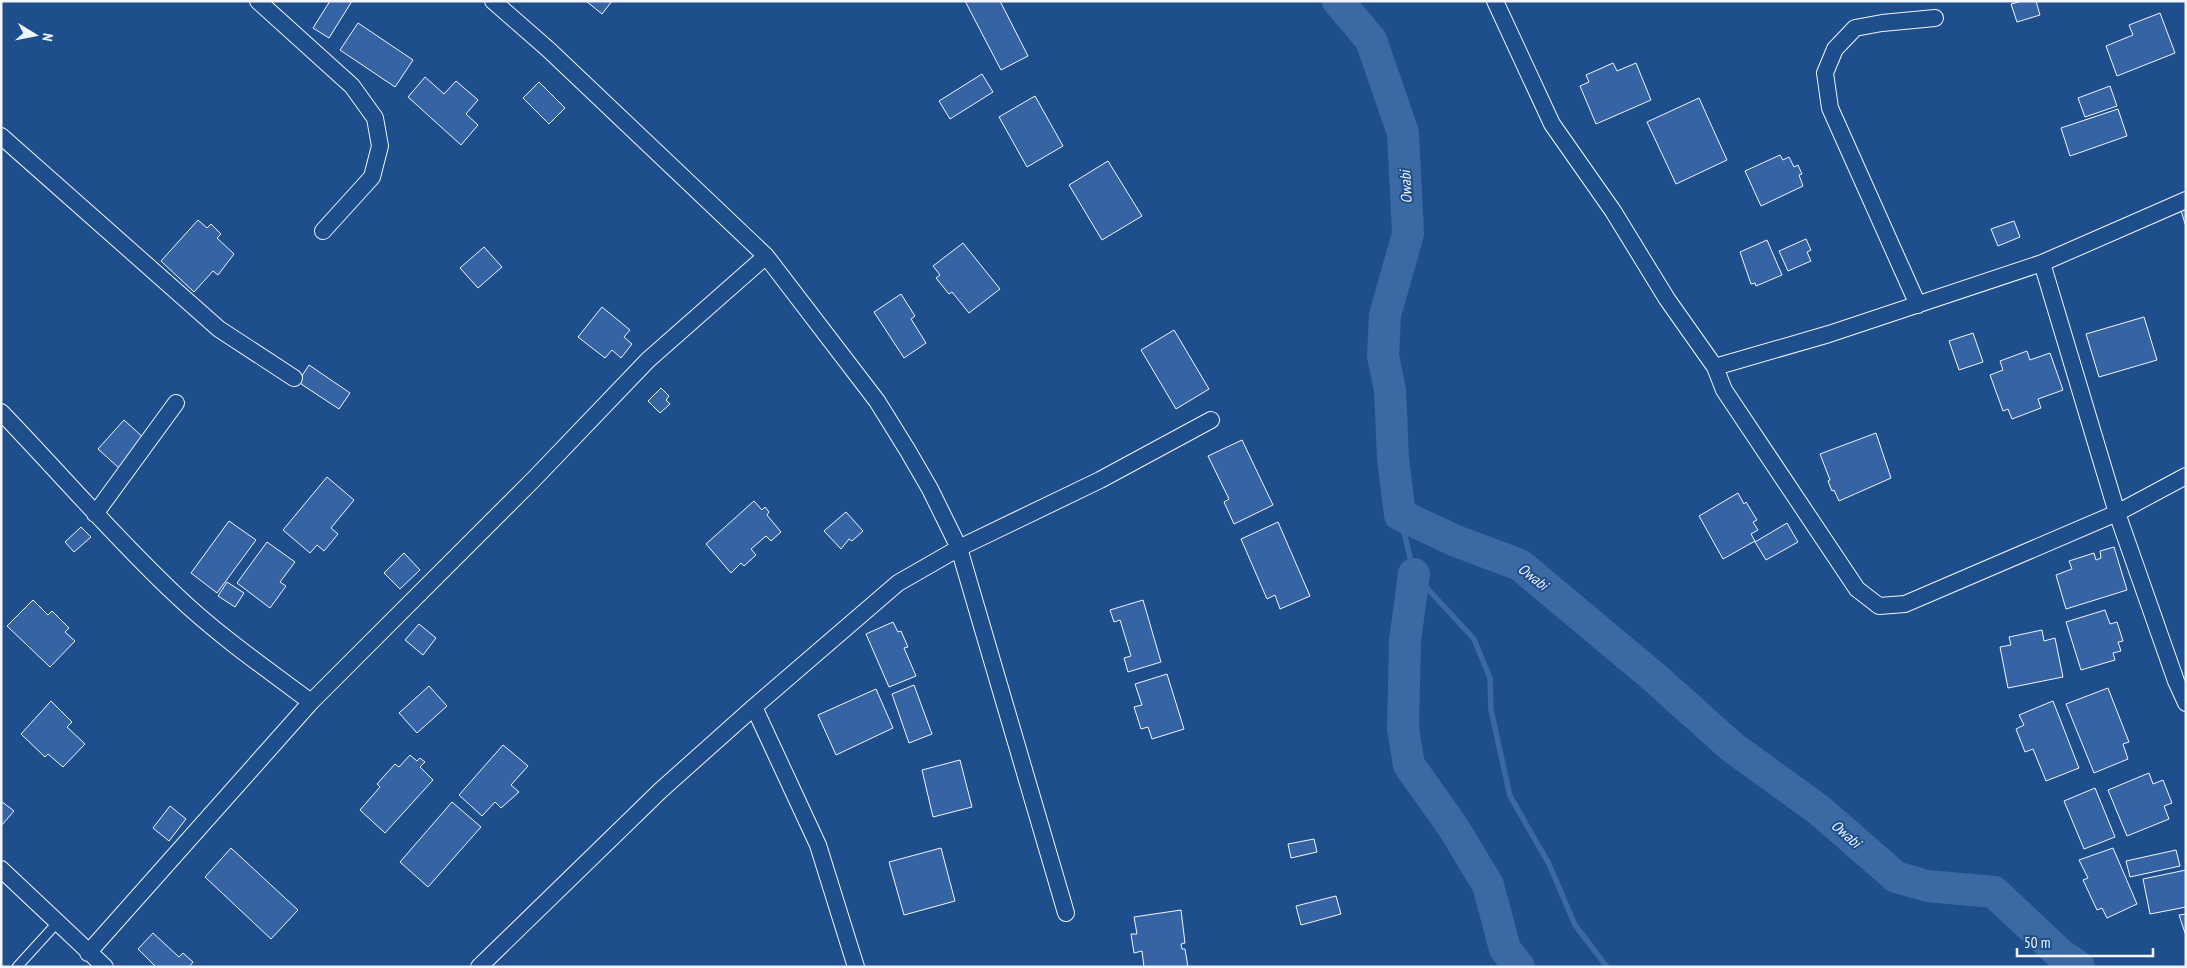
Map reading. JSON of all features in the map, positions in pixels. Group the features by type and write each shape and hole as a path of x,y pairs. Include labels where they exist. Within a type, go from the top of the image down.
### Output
{"street":[{"path":"258,1 352,86 375,118 380,146 372,176 323,230"},
{"path":"493,1 549,50 766,256 876,401 930,489 959,548 1066,914"},
{"path":"1495,1 1552,124 1613,210 1667,299 1715,367 1724,390 1857,589 1879,606 1905,604 2117,513 2186,476"},
{"path":"1918,305 1830,108 1825,73 1835,49 1855,28 1882,22 1935,18"},
{"path":"1,136 219,329 294,378"},
{"path":"1715,367 1829,334 2042,264 2186,200"},
{"path":"88,953 311,702 534,480 648,360 766,256"},
{"path":"2042,264 2117,513 2176,680 2186,703"},
{"path":"95,514 176,403"},
{"path":"1,412 95,514 177,597 223,636 311,702"},
{"path":"478,967 661,790 898,583 959,548 1100,480 1211,420"},
{"path":"754,707 818,845 856,967"},
{"path":"1,869 105,967"}],"lane":[{"path":"17,967 56,922"}],"building":[{"path":"330,1 352,1 329,38 313,28"},
{"path":"586,1 612,1 602,14"},
{"path":"965,1 1000,1 1028,56 1001,70"},
{"path":"2022,1 2036,1 2040,15 2017,22 2011,4"},
{"path":"2160,13 2175,53 2117,76 2106,46 2133,35 2129,25"},
{"path":"358,23 413,60 395,87 340,50"},
{"path":"1613,63 1617,71 1636,63 1651,100 1596,124 1580,86 1589,82 1586,75"},
{"path":"982,74 993,92 950,119 939,101"},
{"path":"425,77 444,94 456,81 478,100 466,114 478,125 461,145 408,97"},
{"path":"539,82 565,108 549,124 523,98"},
{"path":"2110,86 2117,106 2085,117 2078,98"},
{"path":"1035,96 1063,146 1027,167 999,117"},
{"path":"1699,98 1727,160 1676,184 1647,122"},
{"path":"2118,109 2127,136 2070,156 2061,128"},
{"path":"1780,155 1783,160 1789,157 1794,167 1798,165 1802,174 1799,175 1803,186 1761,206 1745,171"},
{"path":"1108,161 1142,216 1102,240 1069,185"},
{"path":"2186,205 2186,227 2180,207"},
{"path":"198,220 207,228 211,224 221,234 217,238 234,254 218,275 213,271 194,292 161,261"},
{"path":"2014,221 2020,237 1998,246 1991,229"},
{"path":"1806,239 1811,250 1807,252 1811,261 1788,271 1779,251"},
{"path":"1767,240 1782,275 1756,286 1755,283 1751,284 1740,252"},
{"path":"963,243 1000,289 969,313 952,292 949,294 936,278 940,275 933,266"},
{"path":"484,247 502,267 478,288 460,268"},
{"path":"901,294 915,316 911,319 926,343 904,358 874,312"},
{"path":"602,307 630,330 624,337 632,344 621,358 612,350 605,358 578,337"},
{"path":"2144,317 2157,360 2099,377 2086,334"},
{"path":"1174,330 1209,389 1176,409 1141,350"},
{"path":"1973,333 1983,362 1959,370 1949,341"},
{"path":"2027,351 2030,360 2050,353 2063,390 2038,399 2041,408 2012,419 2008,409 2003,411 1990,375 2003,370 2000,361"},
{"path":"309,365 350,393 339,409 298,382"},
{"path":"661,388 669,396 666,400 670,404 660,413 648,401"},
{"path":"124,420 145,439 119,468 98,449"},
{"path":"1876,433 1891,478 1839,501 1834,490 1832,491 1820,454"},
{"path":"1242,440 1273,505 1234,524 1224,502 1229,499 1208,456"},
{"path":"327,477 354,500 331,528 338,534 324,551 317,545 310,553 283,530"},
{"path":"1738,493 1757,520 1753,522 1758,530 1751,534 1755,541 1723,559 1699,516"},
{"path":"754,501 762,510 765,507 769,512 767,515 781,532 771,541 766,536 751,549 756,555 744,566 741,563 731,573 706,544"},
{"path":"846,512 863,531 852,541 849,539 841,549 824,531"},
{"path":"229,521 256,540 217,593 191,573"},
{"path":"1278,522 1310,596 1280,609 1275,595 1267,599 1241,539"},
{"path":"1787,523 1798,542 1766,560 1755,542"},
{"path":"81,527 91,537 74,552 65,542"},
{"path":"267,542 295,562 280,582 286,586 270,608 237,583"},
{"path":"2114,547 2127,590 2066,609 2056,575 2072,569 2069,561 2094,553 2096,560 2101,558 2100,551"},
{"path":"404,553 420,570 400,589 384,573"},
{"path":"227,582 244,593 235,607 218,596"},
{"path":"33,600 48,615 52,611 69,628 65,632 75,641 50,667 7,626"},
{"path":"1143,600 1161,662 1128,672 1124,658 1131,656 1120,620 1114,622 1110,610"},
{"path":"2105,610 2110,624 2117,622 2123,641 2118,642 2121,651 2113,653 2115,660 2081,670 2066,622"},
{"path":"893,622 898,632 901,631 908,647 904,648 916,676 889,687 866,634"},
{"path":"419,624 436,638 423,655 405,640"},
{"path":"2042,630 2044,641 2055,638 2063,677 2008,688 2000,647 2011,645 2009,637"},
{"path":"1167,674 1184,729 1152,739 1148,727 1141,729 1134,707 1142,705 1135,684"},
{"path":"914,685 932,734 909,743 892,694"},
{"path":"429,686 447,706 417,733 399,713"},
{"path":"2108,688 2129,742 2123,744 2128,759 2094,773 2066,704"},
{"path":"876,689 893,728 836,755 818,715"},
{"path":"51,701 72,722 67,727 85,744 63,767 48,754 45,757 21,734"},
{"path":"2053,701 2079,768 2046,781 2033,749 2025,752 2016,729 2024,725 2019,715"},
{"path":"503,745 528,766 511,785 519,792 501,808 495,802 482,816 459,795"},
{"path":"410,755 417,761 420,758 425,762 420,767 433,780 385,833 360,810 380,787 377,784 395,764 399,767"},
{"path":"960,760 972,807 933,817 922,770"},
{"path":"2149,773 2153,784 2163,780 2172,803 2164,806 2169,819 2127,836 2108,790"},
{"path":"2095,788 2115,837 2084,849 2064,801"},
{"path":"1,801 14,811 1,826"},
{"path":"452,802 481,827 428,887 400,862"},
{"path":"170,806 186,819 169,841 153,828"},
{"path":"1314,839 1317,852 1291,858 1288,844"},
{"path":"231,848 298,910 271,939 205,877"},
{"path":"941,848 955,901 904,915 889,862"},
{"path":"2113,848 2137,904 2107,918 2102,908 2097,910 2083,880 2088,878 2079,860"},
{"path":"2176,850 2180,866 2130,877 2126,861"},
{"path":"2186,870 2186,907 2150,914 2143,879"},
{"path":"1336,896 1341,914 1301,925 1296,906"},
{"path":"1181,910 1185,943 1181,944 1182,949 1185,949 1188,967 1144,967 1142,951 1134,953 1131,934 1137,934 1134,917"},
{"path":"2186,914 2186,932 2185,933 2179,915"},
{"path":"153,933 179,957 183,953 193,962 189,967 156,967 138,949"}],"waterway":[{"name":"Owabi","path":"1338,1 1371,40 1403,133 1408,234 1385,315 1383,356 1390,390 1393,458 1400,515 1456,541 1520,565 1655,678 1732,747 1819,810 1896,877 1927,886 1994,892 2060,954 2079,967"},
{"path":"1400,515 1414,574 1474,639 1490,678 1491,710 1510,796 1549,864 1575,925 1607,967"},
{"path":"1414,574 1405,641 1403,729 1409,765 1453,827 1488,885 1505,949 1519,967"}]}
